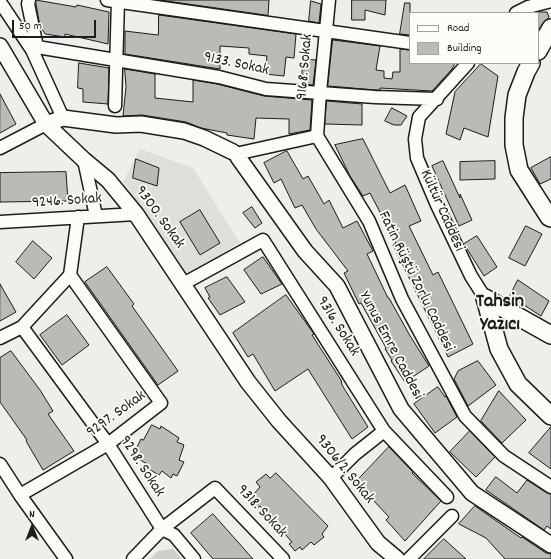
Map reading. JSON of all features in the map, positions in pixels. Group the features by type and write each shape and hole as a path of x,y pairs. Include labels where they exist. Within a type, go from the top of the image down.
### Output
{"main road":[{"path":"539,49 551,28"},
{"path":"530,64 517,95 514,118 514,145 519,170 551,218"},
{"path":"485,298 499,349 518,384 551,416"},
{"name":"Kültür Caddesi","path":"485,298 551,335"}],"street":[{"path":"29,0 28,4 35,48 63,118"},
{"name":"9168. Sokak","path":"317,136 329,0"},
{"path":"115,106 114,1 409,44"},
{"path":"518,12 528,7 551,1"},
{"path":"0,2 35,48"},
{"name":"9300. Sokak","path":"0,46 46,124 84,160 108,180 136,214 248,382 279,421"},
{"name":"9133. Sokak","path":"35,48 219,77 266,89 436,99"},
{"name":"Kültür Caddesi","path":"467,64 419,117 415,139 417,158 437,205 471,276 485,298"},
{"name":"Yunus Emre Caddesi","path":"46,124 63,118 116,125 141,124 184,131 204,138 237,154 305,252 337,286 401,409 472,493 551,545"},
{"path":"0,148 46,124"},
{"path":"237,154 317,136"},
{"name":"Fatin Rüştü Zorlu Caddesi","path":"317,136 369,221 402,299 465,416 504,456 551,487"},
{"path":"84,160 96,216"},
{"name":"9246. Sokak","path":"0,222 136,214"},
{"path":"0,338 22,327 70,276 78,217"},
{"name":"9316. Sokak","path":"183,284 264,240 384,431 447,497"},
{"name":"9297. Sokak","path":"20,495 108,444 161,403 70,276"},
{"name":"9298. Sokak","path":"22,327 108,444 162,529"},
{"name":"9306/2. Sokak","path":"279,421 331,478 378,543 397,559"},
{"path":"331,478 355,454 384,431"},
{"path":"0,464 62,558"},
{"name":"9318. Sokak","path":"162,529 216,488 282,559"},
{"path":"409,559 452,516"},
{"path":"133,559 162,529 174,535 194,559"},
{"name":"9306/2. Sokak","path":"378,543 384,559"}],"shaded area":[{"path":"140,149 193,168 240,243 185,275 153,223 123,182"},
{"path":"173,549 182,559 150,559 158,551"}],"building":[{"path":"36,0 76,7 77,5 109,12 108,44 65,34 65,37 45,34 40,26"},
{"path":"160,0 269,0 268,15"},
{"path":"352,0 386,0 385,15 365,10 365,20 352,20"},
{"path":"311,1 321,4 319,23 309,21"},
{"path":"405,3 410,3 409,35 400,34"},
{"path":"539,12 547,12 549,17 539,29"},
{"path":"159,15 296,34 294,58 286,57 284,76 265,74 267,56 249,54 249,48 220,46 220,69 125,54 125,31 158,35"},
{"path":"333,40 380,46 376,70 384,71 384,78 392,79 393,72 400,72 400,49 409,50 409,64 454,64 452,69 432,91 380,88 380,90 375,90 328,86"},
{"path":"303,59 316,60 313,85 302,84"},
{"path":"79,63 109,68 108,104 83,102 83,89 78,88"},
{"path":"481,64 498,76 488,137 464,128 460,140 446,134 455,92"},
{"path":"125,69 155,74 155,98 193,102 193,80 217,84 264,96 312,100 310,130 289,134 289,119 256,118 254,139 227,135 227,133 201,128 186,122 142,115 123,116 126,87"},
{"path":"0,94 16,124 0,133"},
{"path":"327,101 362,104 362,125 325,124"},
{"path":"392,108 407,116 401,125 394,125 385,121"},
{"path":"363,139 390,193 405,185 421,221 409,226 433,275 438,272 473,344 448,357 393,245 396,243 370,193 363,196 350,176 335,145"},
{"path":"287,151 303,179 308,176 324,204 329,200 343,228 357,221 373,251 367,254 388,298 429,366 405,382 391,361 392,360 385,349 386,348 361,303 359,304 344,273 348,271 316,229 302,205 295,208 281,179 274,183 264,163"},
{"path":"551,157 551,179 540,184 531,168"},
{"path":"136,159 159,168 157,186 133,178"},
{"path":"443,161 472,220 459,226 432,166"},
{"path":"495,161 495,179 460,180 460,162"},
{"path":"66,172 68,201 0,202 0,173"},
{"path":"252,207 262,223 255,228 243,213"},
{"path":"200,210 220,243 200,255 180,222"},
{"path":"526,226 542,234 525,266 509,258"},
{"path":"477,236 497,267 484,276 464,244"},
{"path":"33,241 52,258 34,279 16,262"},
{"path":"263,257 282,284 261,294 244,270"},
{"path":"107,267 134,304 132,306 178,371 158,385 85,282"},
{"path":"227,277 245,302 220,315 208,298 210,297 205,288"},
{"path":"518,280 549,301 541,316 510,296"},
{"path":"0,284 16,312 0,321"},
{"path":"286,295 314,334 312,335 341,380 342,385 368,427 352,439 308,369 275,391 253,354 248,357 233,333"},
{"path":"67,315 89,345 62,365 40,335"},
{"path":"11,351 40,390 53,411 48,414 74,451 43,470 26,441 27,440 0,402 0,358"},
{"path":"478,361 496,385 468,406 454,379 458,371"},
{"path":"438,387 445,397 446,396 457,417 435,433 414,404"},
{"path":"499,391 526,420 502,443 481,421"},
{"path":"152,425 160,429 161,426 179,438 177,442 184,445 179,460 184,462 177,476 173,474 171,478 162,471 159,475 145,467 147,464 137,458 139,454 135,451 141,439 143,440"},
{"path":"551,427 551,469 529,453"},
{"path":"470,431 495,457 476,477 450,452"},
{"path":"389,447 413,472 412,473 441,501 405,541 386,520 389,517 356,482"},
{"path":"276,473 328,526 322,534 324,537 314,545 311,542 302,550 300,547 295,551 289,544 292,542 260,506 257,508 251,502 254,499 252,496 260,487 256,482 266,474 270,478"},
{"path":"496,477 517,493 527,480 551,494 551,529 547,526 544,530 486,490"},
{"path":"475,506 521,538 522,537 546,553 551,554 551,559 505,559 486,538 459,524"},
{"path":"213,514 253,559 213,559 191,533"},
{"path":"444,539 466,559 424,559"}],"district":[{"name":"Tahsin Yazıcı","path":"500,314"}]}
